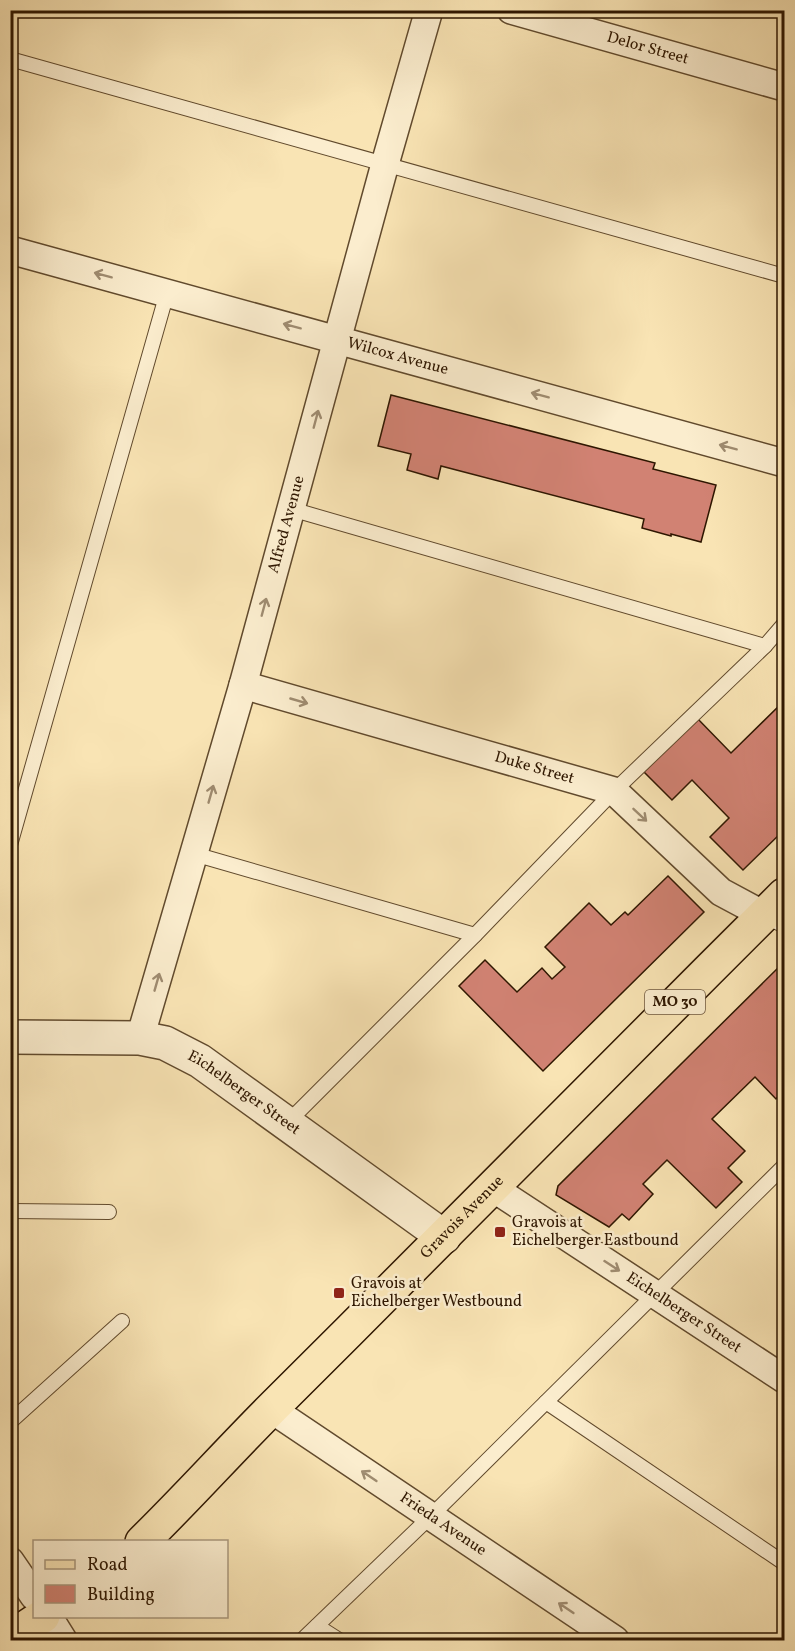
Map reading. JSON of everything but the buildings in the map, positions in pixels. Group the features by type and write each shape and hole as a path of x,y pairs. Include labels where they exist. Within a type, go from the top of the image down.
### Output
{"main road":[{"name":"Gravois Avenue","path":"144,1540 675,1002 778,912"},
{"path":"10,1638 41,1618"}],"street":[{"name":"Alfred Avenue","path":"140,1038 243,685 429,10"},
{"name":"Delor Street","path":"511,10 784,87"},
{"name":"Wilcox Avenue","path":"10,250 784,463"},
{"name":"Duke Street","path":"243,685 614,791 721,892 778,912"},
{"name":"Eichelberger Street","path":"10,1037 140,1038 165,1043 200,1061 444,1237"},
{"name":"Eichelberger Street","path":"493,1188 784,1379"},
{"name":"Frieda Avenue","path":"271,1409 615,1641"},
{"path":"10,1561 33,1595"},
{"path":"49,1618 63,1641"}],"lane":[{"path":"10,59 784,276"},
{"path":"10,845 167,292"},
{"path":"291,509 765,646"},
{"path":"286,1124 475,935 614,791 765,646 784,624"},
{"path":"194,854 475,935"},
{"path":"302,1641 784,1166"},
{"path":"10,1211 110,1212"},
{"path":"10,1422 122,1321"},
{"path":"546,1402 784,1563"},
{"path":"317,1626 339,1641"}],"place":[{"name":"Gravois at Eichelberger Eastbound","path":"500,1232"},
{"name":"Gravois at Eichelberger Westbound","path":"339,1293"}]}
